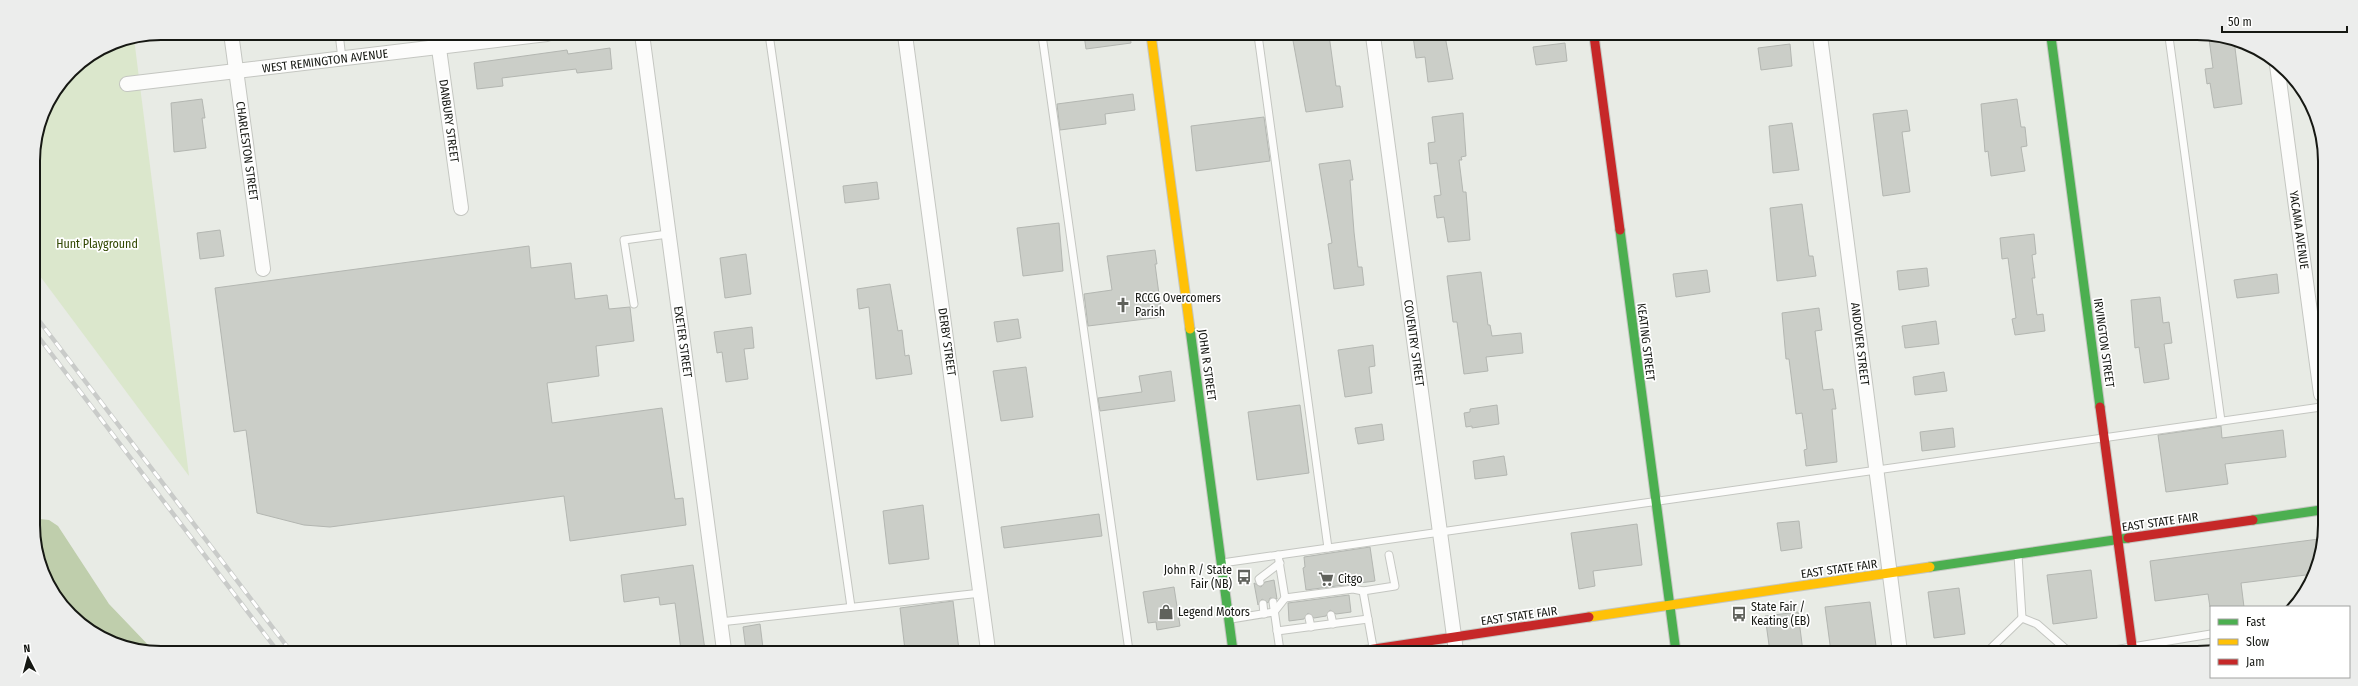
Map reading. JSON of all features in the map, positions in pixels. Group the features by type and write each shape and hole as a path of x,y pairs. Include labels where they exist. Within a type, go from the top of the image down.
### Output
{"street":[{"name":"CHARLESTON STREET","path":"232,40 263,269"},
{"name":"WEST REMINGTON AVENUE","path":"127,84 342,58 437,40"},
{"name":"DANBURY STREET","path":"437,40 461,208"},
{"name":"EXETER STREET","path":"643,40 723,646"},
{"name":"DERBY STREET","path":"906,40 988,646"},
{"name":"JOHN R STREET","path":"1152,40 1232,646"},
{"name":"COVENTRY STREET","path":"1374,40 1455,645"},
{"name":"KEATING STREET","path":"1595,40 1668,606 1675,646"},
{"name":"ANDOVER STREET","path":"1821,40 1899,646"},
{"name":"IRVINGTON STREET","path":"2051,40 2132,646"},
{"name":"YACAMA AVENUE","path":"2278,71 2318,372"},
{"name":"EAST STATE FAIR","path":"1434,646 1455,645 1668,606 2318,510"}],"lane":[{"path":"340,40 342,58"},
{"path":"770,40 851,607"},
{"path":"1043,40 1128,646"},
{"path":"1259,40 1328,548"},
{"path":"2169,40 2221,421"},
{"path":"634,304 624,240 668,234"},
{"path":"1222,563 2318,407"},
{"path":"1278,555 1285,598"},
{"path":"1229,619 1274,612 1285,598 1353,589 1363,591 1395,586 1389,555"},
{"path":"1993,646 2022,618 2018,555"},
{"path":"1260,582 1259,579 1280,564"},
{"path":"1268,572 1270,581"},
{"path":"1363,591 1372,646"},
{"path":"720,622 981,593"},
{"path":"1273,602 1279,646"},
{"path":"1263,604 1264,614"},
{"path":"1331,615 1333,624"},
{"path":"1309,618 1311,627"},
{"path":"2022,618 2038,624 2062,646"},
{"path":"1277,632 1368,619"},
{"path":"2148,646 2210,634"}],"green space":[{"name":"Hunt Playground","path":"135,43 189,476 40,276 40,153 44,130 49,115 60,94 75,75 94,60 108,52"}],"shaded area":[{"path":"40,519 49,520 58,526 109,604 148,645 130,642 115,637 87,621 75,611 56,585 46,564 40,533"}],"building":[{"path":"1085,40 1131,40 1131,43 1086,49"},
{"path":"1293,40 1330,40 1336,86 1340,86 1343,107 1306,112"},
{"path":"1414,40 1446,40 1453,79 1428,82 1425,57 1416,58"},
{"path":"2209,41 2235,46 2242,104 2214,108 2210,83 2207,84 2205,69 2213,68"},
{"path":"1565,43 1567,61 1536,65 1533,47"},
{"path":"1790,44 1792,66 1761,70 1758,48"},
{"path":"610,48 612,69 577,73 576,69 502,78 503,86 477,89 474,63 567,50 568,54"},
{"path":"1133,94 1135,110 1105,114 1106,124 1060,130 1057,104"},
{"path":"202,99 205,118 202,118 206,148 174,152 171,103"},
{"path":"2017,99 2021,127 2025,127 2027,146 2021,147 2025,171 1991,176 1988,151 1985,152 1981,104"},
{"path":"1907,110 1910,131 1902,132 1910,192 1883,196 1873,114"},
{"path":"1463,113 1466,156 1461,157 1462,160 1459,160 1463,192 1466,192 1470,240 1448,242 1444,217 1437,218 1434,196 1441,195 1437,163 1430,164 1428,143 1435,142 1432,117"},
{"path":"1264,117 1270,161 1196,171 1191,126"},
{"path":"1792,123 1799,170 1773,173 1769,126"},
{"path":"1350,160 1353,180 1350,180 1354,232 1358,267 1362,267 1364,285 1334,289 1328,244 1332,243 1319,164"},
{"path":"877,182 879,199 845,203 843,186"},
{"path":"1802,204 1809,256 1813,256 1816,276 1777,281 1770,208"},
{"path":"1059,223 1063,271 1023,276 1017,228"},
{"path":"220,230 224,256 200,259 197,233"},
{"path":"2034,234 2036,254 2032,255 2035,278 2032,278 2037,315 2043,314 2045,331 2015,335 2012,319 2016,318 2008,258 2002,259 2000,238"},
{"path":"529,246 531,268 571,263 575,299 607,295 609,309 630,307 634,341 596,346 599,376 547,383 552,423 662,408 675,499 683,498 686,525 570,541 564,496 330,527 304,525 257,513 246,430 234,432 215,288"},
{"path":"1155,250 1157,264 1155,264 1162,317 1088,326 1084,294 1112,290 1107,256"},
{"path":"746,254 751,294 725,298 720,258"},
{"path":"1927,268 1929,286 1899,290 1897,271"},
{"path":"1707,270 1710,292 1676,297 1673,274"},
{"path":"1481,272 1488,325 1490,325 1492,336 1521,333 1523,353 1486,357 1488,371 1464,374 1457,322 1453,322 1447,276"},
{"path":"2277,274 2279,293 2237,298 2234,280"},
{"path":"890,284 898,331 902,330 905,356 909,355 912,374 876,379 869,307 859,309 857,289"},
{"path":"2160,297 2163,323 2169,322 2172,343 2164,344 2169,379 2144,383 2139,347 2135,348 2131,300"},
{"path":"1819,308 1822,330 1815,331 1823,390 1833,389 1836,409 1832,409 1837,462 1806,466 1804,450 1807,449 1802,413 1796,414 1789,359 1786,359 1782,313"},
{"path":"1018,319 1021,338 997,342 994,322"},
{"path":"1936,321 1939,344 1905,348 1902,326"},
{"path":"752,327 754,348 744,349 748,379 726,382 722,352 717,353 714,332"},
{"path":"1373,345 1375,366 1369,367 1372,393 1345,397 1338,350"},
{"path":"1026,367 1033,417 1001,421 993,371"},
{"path":"1171,371 1175,401 1100,411 1098,398 1142,392 1139,376"},
{"path":"1944,372 1947,391 1915,395 1913,377"},
{"path":"1300,405 1309,473 1257,480 1248,412"},
{"path":"1497,405 1499,424 1472,428 1472,426 1466,427 1464,413 1470,412 1470,409"},
{"path":"1382,424 1384,440 1358,444 1355,428"},
{"path":"2221,426 2222,438 2283,430 2286,457 2225,464 2228,484 2166,492 2158,435"},
{"path":"1953,428 1955,447 1922,451 1920,432"},
{"path":"1504,456 1507,475 1475,479 1473,461"},
{"path":"923,505 929,559 889,564 883,511"},
{"path":"1099,514 1102,536 1004,548 1001,527"},
{"path":"1799,521 1802,548 1781,551 1777,523"},
{"path":"1637,524 1642,565 1593,571 1595,586 1579,589 1571,533"},
{"path":"2317,539 2314,556 2307,575 2241,583 2244,606 2210,607 2208,594 2155,601 2150,561"},
{"path":"1370,547 1375,581 1306,590 1303,568 1305,567 1304,557"},
{"path":"693,565 704,646 680,646 675,603 660,605 659,597 624,602 621,575"},
{"path":"2091,570 2097,618 2053,624 2047,575"},
{"path":"1274,580 1277,599 1270,598 1268,603 1262,599 1258,605 1254,583 1261,587 1265,582"},
{"path":"1174,587 1180,626 1157,630 1156,622 1148,623 1143,592"},
{"path":"1959,588 1965,634 1934,638 1928,592"},
{"path":"1349,595 1351,612 1336,614 1330,610 1326,616 1314,618 1308,613 1304,619 1289,621 1288,603"},
{"path":"953,601 959,646 905,646 900,608"},
{"path":"1870,602 1876,646 1830,646 1825,607"},
{"path":"1798,612 1802,646 1769,646 1765,616"},
{"path":"760,624 763,646 745,646 743,627"}],"railway":[{"path":"40,322 287,646"},
{"path":"40,339 274,646"}],"traffic: fast":[{"path":"2051,40 2100,407"},
{"path":"1620,230 1675,646"},
{"path":"1190,329 1232,646"},
{"path":"2253,520 2318,510"},
{"path":"1930,567 2128,538"}],"traffic: slow":[{"path":"1152,40 1190,329"},
{"path":"1589,617 1930,567"}],"traffic: jam":[{"path":"1595,40 1620,230"},
{"path":"2100,407 2132,646"},
{"path":"2128,538 2253,520"},
{"path":"1395,646 1589,617"}],"place":[{"name":"RCCG Overcomers Parish","path":"1123,305"},
{"name":"John R / State Fair (NB)","path":"1244,577"},
{"name":"Citgo","path":"1326,579"},
{"name":"Legend Motors","path":"1166,612"},
{"name":"State Fair / Keating (EB)","path":"1739,614"}]}
